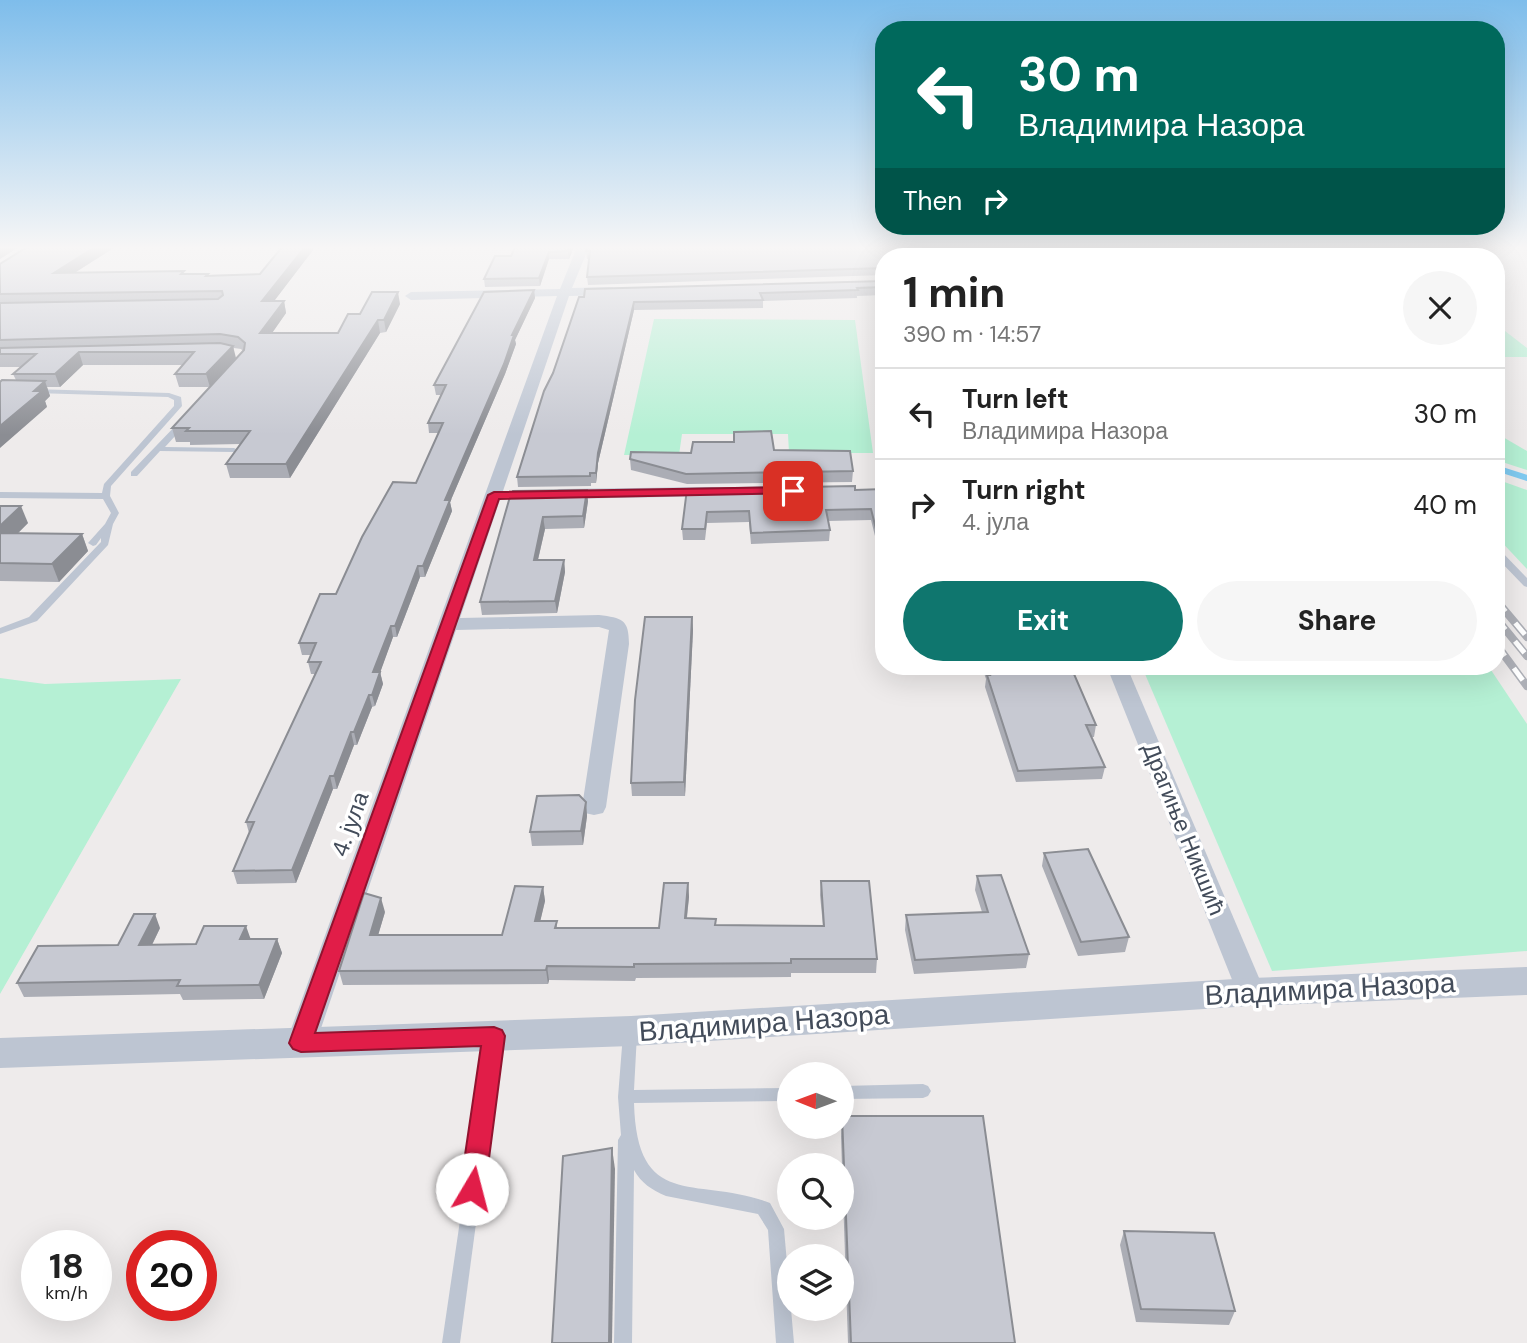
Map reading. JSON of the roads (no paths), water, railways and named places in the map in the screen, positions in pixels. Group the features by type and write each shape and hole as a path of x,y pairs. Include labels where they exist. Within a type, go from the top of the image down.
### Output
{"street":[{"name":"4. јула","path":"301,1043 449,624 501,495 559,310"},
{"path":"536,495 729,492"},
{"path":"449,624 599,621 619,628 594,807"},
{"name":"Драгиње Никшић","path":"1120,675 1251,992"},
{"name":"Владимира Назора","path":"0,1053 631,1031 1251,992 1527,981"}],"lane":[{"path":"26,391 153,393 178,399 178,406 107,486 106,496 115,513 93,543"},
{"path":"134,474 186,420"},
{"path":"158,449 234,450"},
{"path":"0,495 106,496"},
{"path":"0,631 33,619 104,543 109,524"},
{"path":"1505,561 1527,584"},
{"path":"623,1343 626,1105 631,1031"},
{"path":"451,1343 494,1036"},
{"path":"854,1093 923,1091"},
{"path":"626,1105 777,1095"},
{"path":"626,1105 630,1144 640,1166 657,1185 692,1195 744,1200 764,1208 776,1229 785,1343"}],"waterway":[{"path":"1505,471 1527,478"}],"railway":[{"path":"1505,611 1527,637"},
{"path":"1505,629 1527,656"},
{"path":"1505,656 1527,686"}]}
